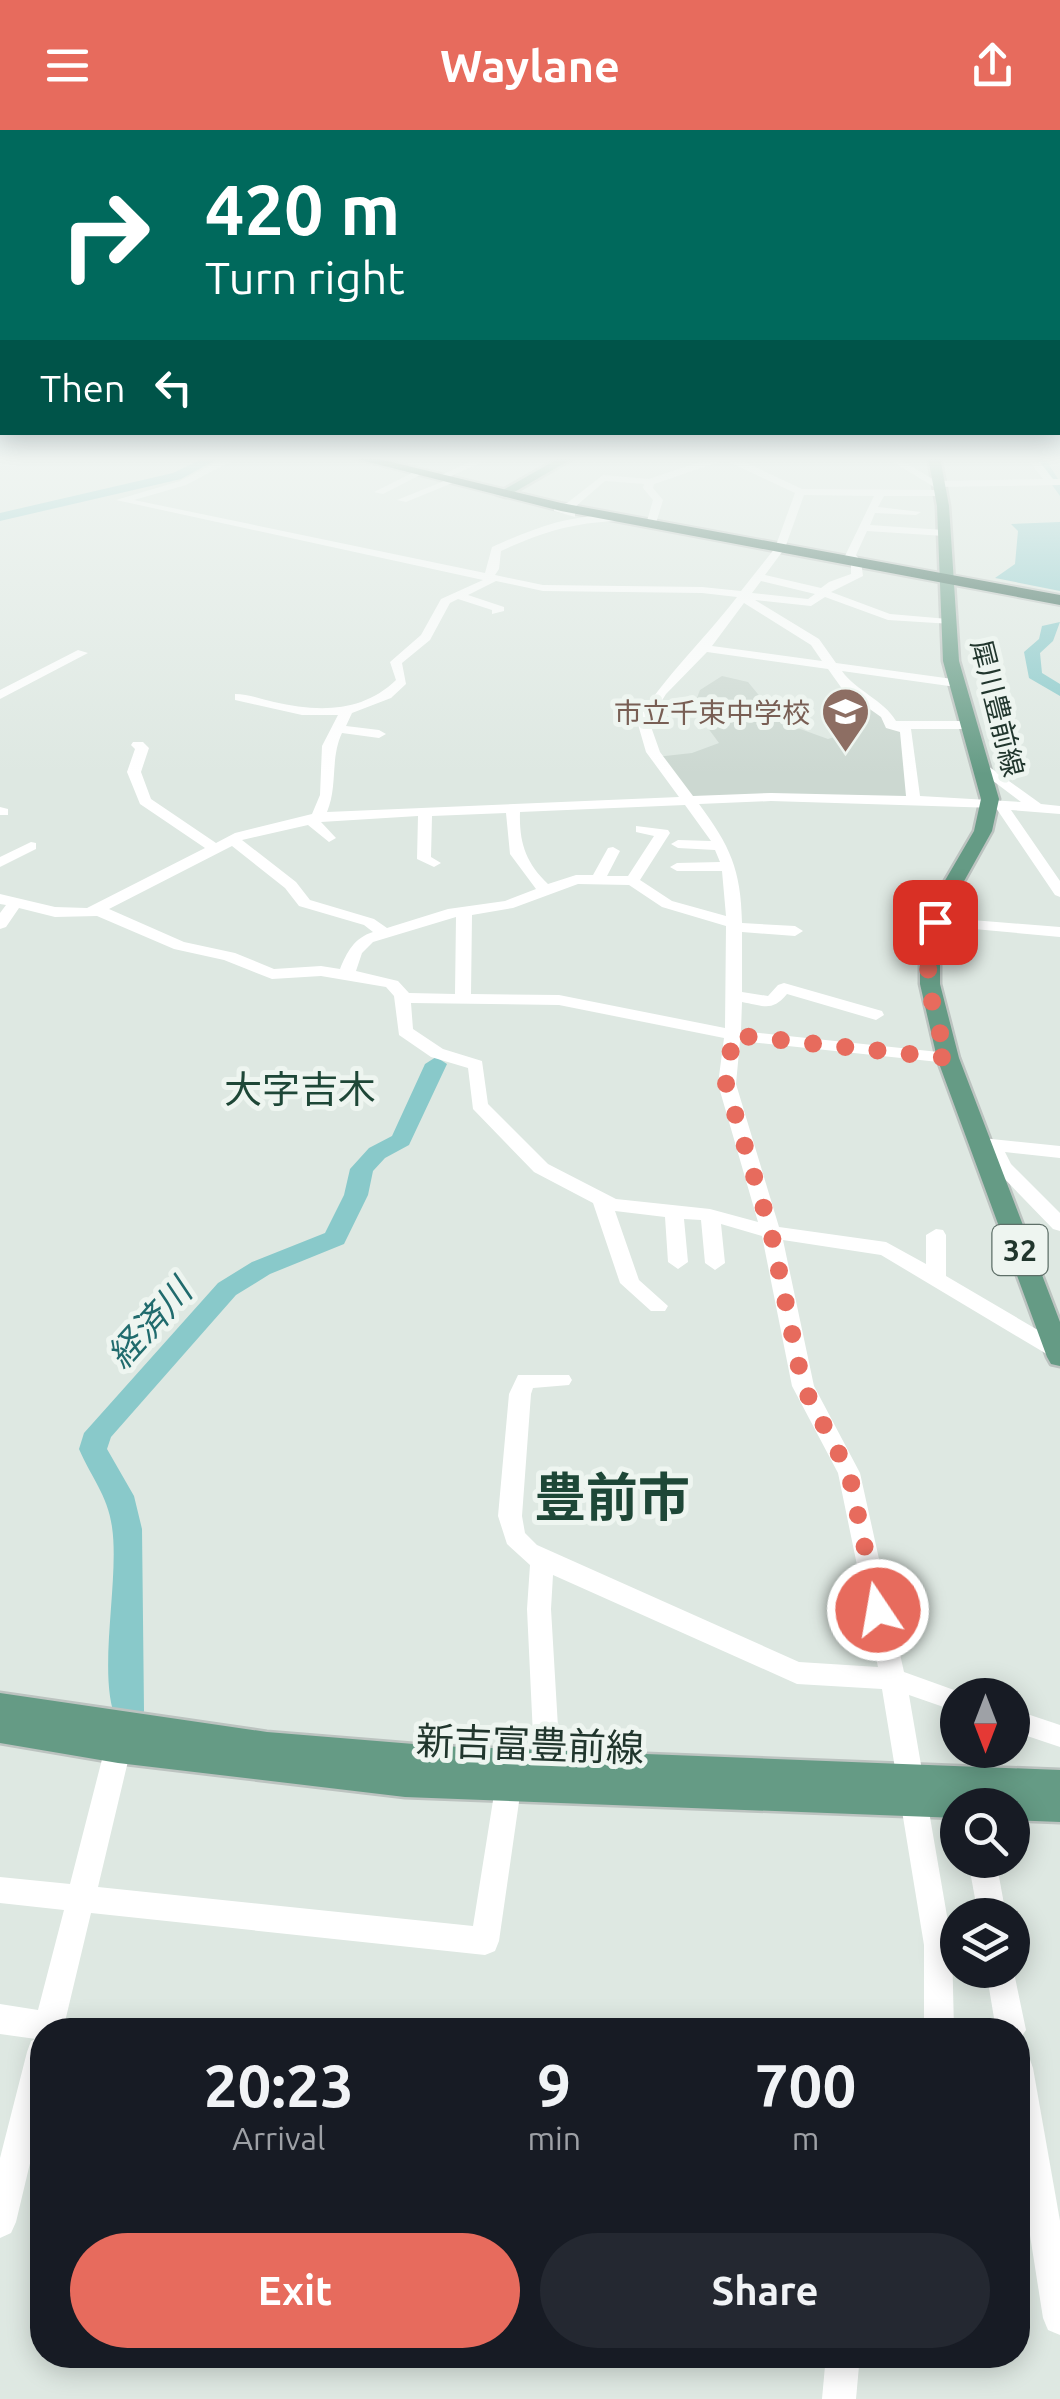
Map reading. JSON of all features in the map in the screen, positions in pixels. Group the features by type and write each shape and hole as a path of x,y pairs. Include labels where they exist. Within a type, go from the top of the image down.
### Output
{"highway":[{"path":"880,563 1060,598"}],"main road":[{"name":"犀川豊前線","path":"946,563 956,683 996,806 935,922 930,936 930,984 948,1058 986,1145 1059,1354"},
{"name":"新吉富豊前線","path":"0,1707 120,1738 405,1782 508,1788 548,1777"},
{"name":"新吉富豊前線","path":"0,1729 305,1749 548,1777 940,1793"},
{"name":"新吉富豊前線","path":"1030,1789 1060,1785"},
{"name":"新吉富豊前線","path":"1030,1804 1060,1807"}],"street":[{"path":"414,563 560,590 686,590 811,603 834,584 854,578 853,563"},
{"path":"240,697 275,706 347,711 397,688 402,674 396,662 426,637 440,606 489,579 495,563"},
{"path":"767,563 704,648 661,692 644,721 653,752 721,846 729,866 733,1035 726,1084 771,1232 803,1386 849,1473 893,1679 938,1945 938,2018"},
{"path":"686,590 695,572"},
{"path":"757,577 825,592 888,617 948,622"},
{"path":"457,594 500,609 496,612"},
{"path":"742,594 816,642 848,687 886,715 891,725 969,726"},
{"path":"841,612 854,604"},
{"path":"704,648 838,670 956,683"},
{"path":"0,695 82,653"},
{"path":"272,691 280,696 275,706"},
{"path":"313,817 327,795 329,746 347,711"},
{"path":"901,726 906,731 913,800"},
{"path":"340,729 378,734"},
{"path":"138,745 142,748 134,772 145,801 213,848"},
{"path":"982,764 1039,809"},
{"path":"0,924 8,901 74,915 97,910 233,839 313,817 770,796 1060,810"},
{"path":"996,806 1060,892"},
{"path":"513,809 510,836 515,856 544,889"},
{"path":"426,812 424,859 434,863"},
{"path":"313,817 329,838"},
{"path":"282,823 303,837"},
{"path":"632,880 663,833 641,829"},
{"path":"233,839 252,862 296,886 304,903 369,922 386,935"},
{"path":"678,844 721,846"},
{"path":"0,863 32,846"},
{"path":"598,877 613,850"},
{"path":"678,867 729,866"},
{"path":"346,975 361,944 464,913 508,905 544,889 598,877 632,880 667,904 733,925 796,931"},
{"path":"97,910 180,946 229,956 272,974 346,975 392,984 402,998 405,1031 437,1053 476,1065 478,1105 540,1168 626,1207 710,1215 771,1232 886,1249 1059,1354"},
{"path":"463,997 464,913"},
{"path":"935,922 1060,932"},
{"path":"733,996 772,1002 784,988 876,1015"},
{"path":"402,998 559,1000 733,1035 948,1058"},
{"path":"986,1145 1060,1152"},
{"path":"986,1145 1060,1225"},
{"path":"602,1199 630,1283 658,1306"},
{"path":"674,1210 678,1262"},
{"path":"710,1215 714,1263"},
{"path":"936,1235 936,1278"},
{"path":"561,1380 526,1380 520,1394 510,1526 520,1546 542,1560 797,1673 893,1679 940,1695"},
{"path":"542,1560 539,1609 548,1777"},
{"path":"1030,1726 1060,1736"},
{"path":"51,2018 120,1738"},
{"path":"0,1890 485,1941 508,1788"},
{"path":"1004,1988 1009,2018"},
{"path":"0,2019 30,2030"},
{"path":"0,2222 8,2158 30,2087"},
{"path":"1030,2139 1060,2318"},
{"path":"839,2399 841,2368"}],"shaded area":[{"path":"722,676 748,682 781,722 828,739 844,734 845,718 834,710 836,703 869,701 901,726 913,800 693,798 656,757 692,753 719,743 693,708 700,690"}],"water":[{"path":"1060,563 1060,591 995,578 1015,564"}],"waterway":[{"path":"1060,626 1047,629 1046,641 1032,652 1034,675 1060,691"},
{"name":"経済川","path":"128,1711 127,1529 120,1496 93,1449 98,1433 227,1289 261,1268 335,1238 356,1195 362,1169 377,1153 401,1140 436,1064"}],"place":[{"name":"市立千束中学校","path":"845,754"}],"district":[{"name":"大字吉木","path":"300,1089"},
{"name":"豊前市","path":"612,1497"}],"route":[{"path":"878,1610 849,1473 803,1386 771,1232 726,1084 733,1035 948,1058 936,1022 930,984 930,936 935,922"}]}
